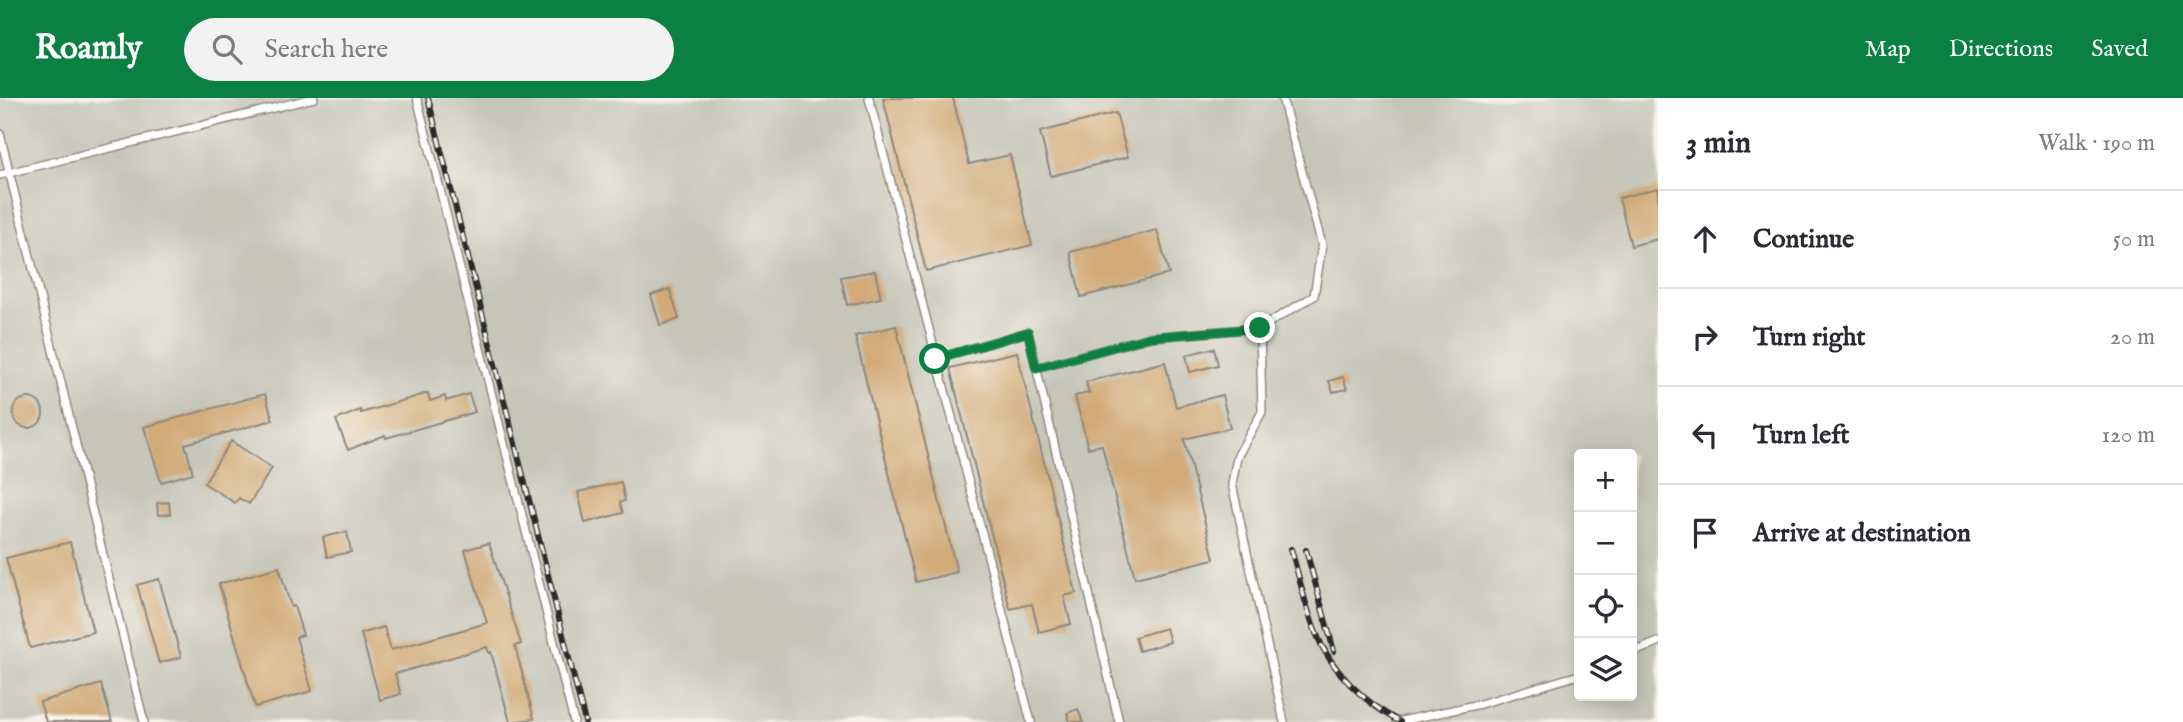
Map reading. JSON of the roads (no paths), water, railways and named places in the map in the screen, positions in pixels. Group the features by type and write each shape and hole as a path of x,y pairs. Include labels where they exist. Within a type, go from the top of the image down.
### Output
{"lane":[{"path":"0,175 314,98"},
{"path":"416,98 574,722"},
{"path":"869,98 1031,722"},
{"path":"1036,368 1150,337 1260,328 1314,296 1322,245 1282,98"},
{"path":"0,134 144,722"},
{"path":"1260,328 1262,412 1237,457 1232,484 1284,722"},
{"path":"935,359 1028,332 1119,722"},
{"path":"1637,651 1658,642"},
{"path":"1397,722 1480,704 1574,676"}],"railway":[{"path":"428,98 585,722"},
{"path":"1291,549 1305,602 1322,647 1350,685 1400,722"},
{"path":"1306,550 1334,651"}]}
